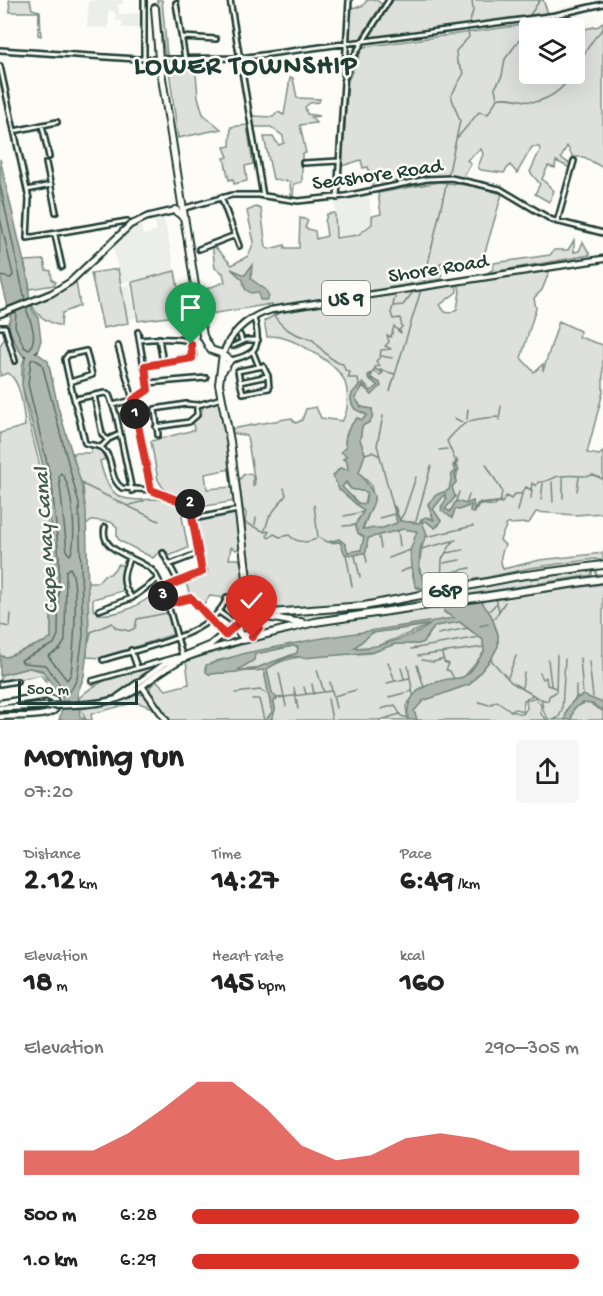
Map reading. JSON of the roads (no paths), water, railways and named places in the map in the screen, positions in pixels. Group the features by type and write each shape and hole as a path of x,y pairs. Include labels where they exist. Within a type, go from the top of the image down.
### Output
{"highway":[{"path":"154,4 166,101 183,199 180,209 189,246 203,334 230,360 219,373"},
{"path":"176,160 180,209 189,246"},
{"path":"183,199 194,205"},
{"path":"219,351 217,358 219,373"},
{"name":"Shore Road","path":"219,351 222,398 248,579"},
{"name":"Shore Road","path":"246,565 258,614"},
{"name":"GSP","path":"258,614 364,606 519,576 603,565"},
{"path":"248,579 258,614 299,622 359,615"},
{"path":"232,624 247,609 248,579"},
{"name":"GSP","path":"243,640 298,626 359,615 603,579"}],"main road":[{"name":"Seashore Road","path":"2,313 70,282 122,231 147,217 180,209"},
{"name":"Shore Road","path":"219,351 238,330 254,317 275,309 603,259"},
{"name":"GSP","path":"232,624 258,614"},
{"path":"107,702 150,683 184,659 243,640 257,631 258,614"},
{"path":"0,708 107,702 138,691 157,670 180,656 208,646 225,635 232,624"},
{"path":"155,662 157,670"},
{"path":"150,683 147,689 152,699"},
{"path":"142,686 166,720"},
{"path":"138,691 152,699"},
{"path":"0,702 48,696 55,700 57,708 55,714 48,718 0,717"}],"street":[{"path":"144,0 144,59"},
{"path":"230,0 263,196"},
{"path":"337,198 349,0"},
{"path":"344,82 350,62 389,0"},
{"path":"176,3 185,58"},
{"path":"0,50 144,59 240,58 361,44 556,15 603,4"},
{"path":"182,37 216,39"},
{"path":"0,66 30,207 28,239 127,221"},
{"path":"14,131 57,122"},
{"path":"42,125 49,157"},
{"path":"303,163 339,161"},
{"path":"557,222 575,166 574,161"},
{"path":"46,163 56,212"},
{"name":"Seashore Road","path":"180,209 221,197 263,196 298,201 337,198 427,179 457,179 504,190 557,222 603,233"},
{"path":"27,190 51,185"},
{"path":"221,197 233,236 239,246"},
{"path":"116,224 122,231"},
{"path":"55,235 62,267"},
{"path":"200,249 233,236"},
{"path":"254,317 258,340 253,352 259,367"},
{"path":"0,327 6,327 15,361"},
{"path":"113,405 133,400 147,392 148,383 138,332"},
{"path":"240,335 243,341"},
{"path":"140,340 159,338 188,341 195,356 145,366"},
{"path":"159,338 163,363"},
{"path":"233,346 243,341 258,340"},
{"path":"118,346 133,400 151,490"},
{"path":"70,382 89,378 93,373 86,351 67,356 65,361 70,382 75,399 85,443 101,447 107,454 116,483 132,491 151,490 186,501 191,507 197,554 203,571 161,589"},
{"path":"230,360 253,352"},
{"path":"265,367 268,376 269,388 243,393 238,371 265,367"},
{"path":"240,382 268,376"},
{"path":"148,383 206,378"},
{"path":"75,399 108,393 113,405 132,491"},
{"path":"94,395 102,434 107,440"},
{"path":"158,435 155,409 186,404 197,405 222,398"},
{"path":"156,427 191,421 197,415 197,405"},
{"path":"101,447 107,440 120,434"},
{"path":"193,519 239,510"},
{"path":"92,681 180,656 158,579 149,567 110,546 104,534 105,527"},
{"path":"163,553 177,581"},
{"path":"170,565 197,554"},
{"path":"129,557 123,578 126,590 132,598"},
{"path":"99,610 132,598 158,579"},
{"path":"103,660 176,637 212,620 227,597"},
{"path":"166,604 191,598 225,635"},
{"path":"225,602 239,609"},
{"path":"219,612 232,624"},
{"path":"131,650 137,668"},
{"path":"0,684 17,681"}],"water":[{"path":"0,159 29,284 33,311 38,317 41,340 37,353 48,361 58,407 81,483 86,510 89,635 84,676 78,692 80,716 86,720 59,720 62,693 56,690 42,670 29,668 0,675 0,656 7,657 51,639 52,532 44,470 22,385 25,358 11,332 9,321 11,319 0,275"},
{"path":"252,265 251,279 266,290 269,297 266,300 260,300 258,292 251,293 245,289 243,280 231,269 245,275"},
{"path":"372,373 371,378 381,386 372,395 363,386 355,398 361,407 372,409 373,413 371,420 362,426 360,440 365,454 359,472 371,490 374,500 362,529 383,528 397,523 393,505 400,521 419,523 425,517 434,520 428,504 436,495 449,490 452,474 456,471 453,467 457,459 455,467 459,469 455,475 456,482 452,487 455,497 445,509 450,512 456,501 466,504 473,501 474,510 480,502 484,504 498,502 495,506 479,504 473,513 470,512 471,505 459,510 455,509 452,518 441,510 446,500 445,494 433,509 441,521 435,528 426,521 422,522 427,534 420,549 419,570 424,581 437,587 434,590 444,599 455,602 481,601 491,615 498,635 498,646 491,659 470,684 423,701 414,711 417,720 408,720 409,703 413,696 431,684 466,675 484,652 483,640 460,622 435,626 419,644 395,644 373,652 303,658 289,657 267,669 272,693 277,698 274,701 275,710 271,720 266,720 272,712 264,670 209,674 206,672 206,665 246,653 317,639 454,618 444,612 442,600 431,591 415,586 410,551 417,531 403,529 368,538 366,552 355,555 345,554 340,542 328,542 339,539 345,544 348,552 361,550 364,537 358,533 355,525 364,511 339,489 333,476 340,468 348,470 347,461 343,459 347,456 341,452 346,447 346,435 357,418 362,420 367,415 355,409 351,400 352,394 363,383 371,391 378,386 368,377","holes":["346,482 351,489 367,492 365,504 358,503 342,487","425,625 430,625 394,641 372,647 354,648 372,633","293,646 298,647 297,653 254,669 238,670 254,660 255,654"]},
{"path":"583,695 603,703 603,711 592,704 582,703 574,708 571,720 565,720 570,704"}],"waterway":[{"path":"469,25 473,11 472,0"},
{"path":"528,18 540,0"},
{"path":"497,99 507,98 534,102 551,96 569,79 603,29"},
{"path":"448,176 460,121 451,96 464,73 457,62 456,51 469,37 468,31"},
{"path":"497,98 495,88 502,76 505,59 519,41"},
{"path":"458,137 479,112 488,114 497,99"},
{"path":"424,281 447,181"},
{"path":"373,373 375,367 380,366 376,361 380,357 381,350 391,349 385,346 389,342 387,335 391,337 394,326 398,331 402,327 400,318 393,319 391,313 393,306 403,305 413,292 420,289"},
{"path":"390,391 421,290"},
{"path":"393,305 395,297"},
{"path":"272,312 284,327 313,340 322,351 343,364 345,370 350,372 348,378 358,378 359,386"},
{"path":"398,331 401,333 399,330"},
{"path":"381,356 392,358"},
{"path":"375,369 383,373 380,375 375,372"},
{"path":"380,370 395,374"},
{"path":"499,420 501,406"},
{"path":"467,419 468,409"},
{"path":"383,416 377,445 393,506"},
{"path":"455,460 447,441 459,428 475,419 500,417"},
{"path":"454,418 462,422"},
{"path":"439,450 447,449"},
{"path":"365,454 372,452 380,456"},
{"path":"486,464 502,491 500,503"},
{"path":"416,521 431,466"},
{"path":"588,476 593,475 603,479"},
{"path":"498,502 502,503 506,496 511,499 515,494 521,494 526,487 531,490 532,483 536,486 538,482 560,476 586,476"},
{"path":"399,521 416,477"},
{"path":"563,477 563,498"},
{"path":"577,491 579,477"},
{"path":"552,482 553,502"},
{"path":"541,500 543,483"},
{"path":"82,484 159,521"},
{"path":"265,530 269,517 286,495 284,488"},
{"path":"531,498 532,490"},
{"path":"456,501 459,492"},
{"path":"518,511 522,494"},
{"path":"466,504 469,495"},
{"path":"127,506 144,501"},
{"path":"314,505 318,537 328,542"},
{"path":"344,516 363,512"},
{"path":"379,518 394,514"},
{"path":"255,525 256,518"},
{"path":"246,523 265,532 269,531 267,536 269,538 274,534 280,537 289,535 296,540 308,542 318,537"},
{"path":"343,526 355,525"},
{"path":"426,537 473,526"},
{"path":"398,531 400,546"},
{"path":"379,537 381,548"},
{"path":"421,549 456,540"},
{"path":"441,586 442,559 453,541"},
{"path":"389,558 410,550"},
{"path":"446,553 463,550"},
{"path":"365,553 367,562"},
{"path":"346,554 352,586"},
{"path":"355,556 360,577"},
{"path":"444,563 460,560"},
{"path":"400,572 410,568"},
{"path":"443,574 470,568"},
{"path":"596,569 596,576"},
{"path":"437,587 480,578"},
{"path":"496,598 499,611"},
{"path":"494,619 505,602"},
{"path":"489,611 496,604"},
{"path":"89,641 91,632 112,623 116,628 129,631 135,628 137,619 167,613"},
{"path":"0,625 10,627 11,614"},
{"path":"480,626 488,624"},
{"path":"438,634 468,628"},
{"path":"411,649 479,637"},
{"path":"418,656 484,647"},
{"path":"442,654 444,662 449,664 446,670 450,671 454,679"},
{"path":"541,699 548,701 549,696 556,692 557,655"},
{"path":"602,655 603,660"},
{"path":"508,677 516,656"},
{"path":"580,658 583,695"},
{"path":"422,660 433,662 444,659"},
{"path":"554,720 559,717 562,710 565,659"},
{"path":"491,660 511,682 533,695"},
{"path":"548,660 551,685"},
{"path":"589,661 593,697"},
{"path":"388,662 395,681"},
{"path":"417,665 424,687"},
{"path":"408,666 413,695"},
{"path":"401,668 404,678"},
{"path":"317,670 324,692"},
{"path":"279,673 286,706"},
{"path":"522,688 524,673"},
{"path":"540,673 543,679 546,677 547,685 556,688"},
{"path":"387,683 409,678"},
{"path":"330,682 336,708"},
{"path":"312,684 314,694"},
{"path":"576,685 576,697"},
{"path":"304,687 306,694"},
{"path":"294,688 298,709"},
{"path":"235,693 260,690 269,695"},
{"path":"334,696 356,690"},
{"path":"277,698 332,691"},
{"path":"389,697 412,691"},
{"path":"252,699 259,699 264,720"},
{"path":"328,699 332,720"},
{"path":"479,702 489,705 497,701 510,710"},
{"path":"381,709 395,705 401,716 408,718"},
{"path":"380,720 400,714"}],"railway":[{"path":"35,352 39,351"}],"district":[{"name":"LOWER TOWNSHIP","path":"246,64"}],"water label":[{"name":"Cape May Canal","path":"44,541"}]}
